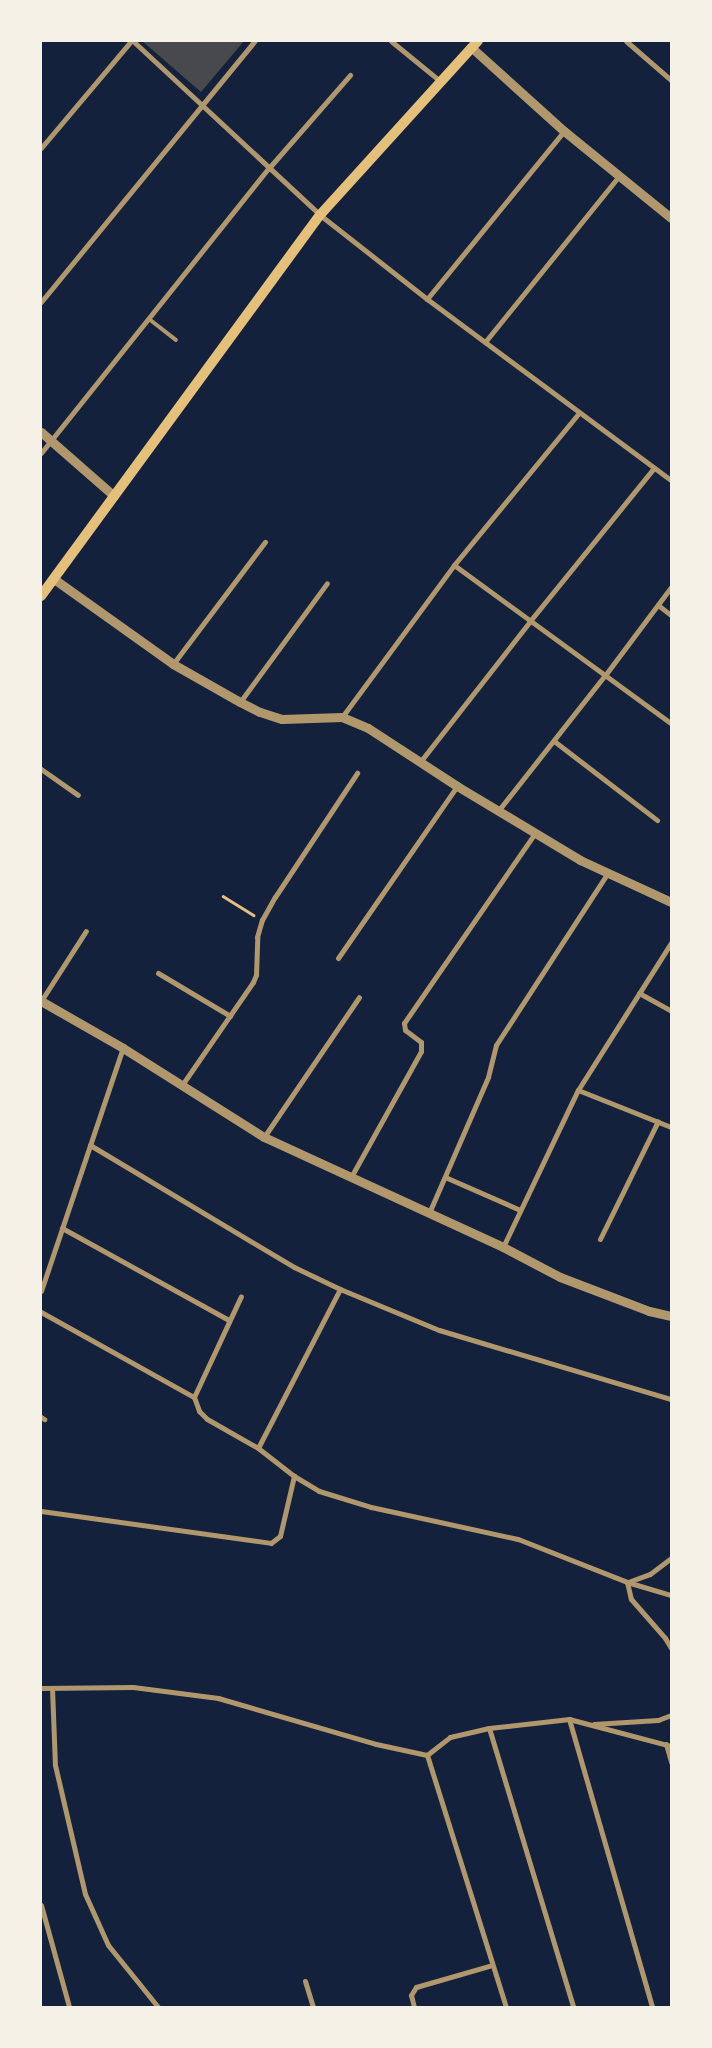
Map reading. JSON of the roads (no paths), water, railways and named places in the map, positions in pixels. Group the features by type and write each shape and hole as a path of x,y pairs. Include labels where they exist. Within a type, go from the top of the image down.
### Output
{"main road":[{"path":"42,593 320,215 475,44"}],"street":[{"path":"41,148 132,41 268,169 320,215 427,299 671,480"},
{"path":"41,302 256,41"},
{"path":"391,41 440,81"},
{"path":"626,41 671,80"},
{"path":"475,44 564,131 671,218"},
{"path":"41,454 268,169 350,75"},
{"path":"427,299 564,131"},
{"path":"485,342 619,176"},
{"path":"342,717 454,565 579,413"},
{"path":"41,432 114,496"},
{"path":"420,762 530,621 654,468"},
{"path":"173,664 265,542"},
{"path":"454,565 671,723"},
{"path":"54,579 173,664 240,702 260,712 282,718 342,717 368,728 457,786 535,833 607,874 671,902"},
{"path":"240,702 327,583"},
{"path":"498,811 606,674 671,587"},
{"path":"658,605 671,615"},
{"path":"554,741 657,820"},
{"path":"41,769 78,795"},
{"path":"182,1084 230,1016 256,975 257,937 262,920 357,772"},
{"path":"338,958 457,786"},
{"path":"351,1177 422,1050 422,1044 405,1030 404,1023 535,833"},
{"path":"429,1214 488,1077 496,1044 607,874"},
{"path":"86,931 41,1001 124,1048 264,1137 503,1247 560,1277 649,1311 671,1316"},
{"path":"503,1247 578,1090 671,943"},
{"path":"158,973 230,1016"},
{"path":"639,993 671,1011"},
{"path":"264,1137 359,997"},
{"path":"41,1291 124,1048"},
{"path":"578,1090 671,1126"},
{"path":"600,1239 658,1121"},
{"path":"90,1145 294,1267 340,1289 439,1330 671,1399"},
{"path":"445,1177 520,1210"},
{"path":"62,1228 229,1320"},
{"path":"258,1448 340,1289"},
{"path":"194,1397 241,1296"},
{"path":"41,1312 194,1397 199,1411 207,1419 258,1448 294,1476 319,1491 371,1507 518,1539 627,1582 671,1595"},
{"path":"41,1511 274,1542 280,1536 294,1476"},
{"path":"627,1582 650,1574 671,1558"},
{"path":"627,1582 631,1599 665,1638 671,1648"},
{"path":"41,1688 133,1687 218,1698 376,1744 427,1755"},
{"path":"52,1688 54,1764 86,1894 108,1945 158,2007"},
{"path":"588,1724 658,1720 671,1715"},
{"path":"427,1755 450,1736 489,1728 569,1719 668,1745 671,1762"},
{"path":"569,1719 652,2007"},
{"path":"489,1728 573,2007"},
{"path":"427,1755 506,2007"},
{"path":"41,1905 69,2007"},
{"path":"414,2007 412,1990 420,1985 492,1965"},
{"path":"305,1982 312,2007"}],"lane":[{"path":"149,319 176,340"}]}
